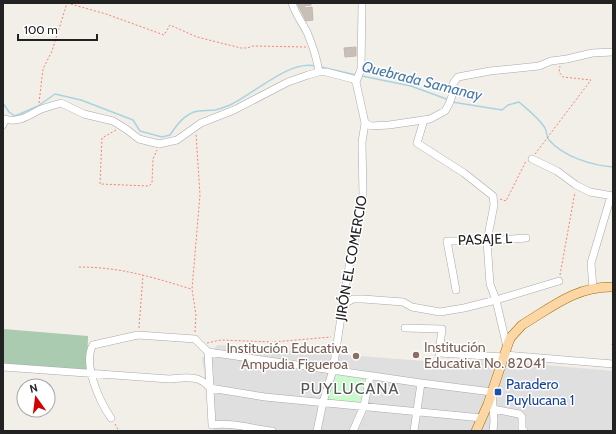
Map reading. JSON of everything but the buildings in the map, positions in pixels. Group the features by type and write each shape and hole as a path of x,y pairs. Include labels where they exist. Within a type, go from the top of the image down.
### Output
{"main road":[{"path":"476,431 512,337 522,326 581,291 593,288 613,287"}],"street":[{"path":"292,3 296,14 306,31 318,68"},
{"name":"JIRÓN EL COMERCIO","path":"323,402 333,370 342,305 361,209 363,182 362,142 365,123 358,77 362,3"},
{"path":"365,123 371,126 389,125 430,119 444,111 449,104 452,96 452,87 458,77 490,71 539,66 551,61 592,53 613,52"},
{"path":"4,120 12,121 61,103 84,114 113,121 139,139 159,144 177,140 201,123 234,110 318,68 353,79 358,77"},
{"path":"424,120 417,143 464,173 493,196 494,205 487,241 490,284 496,300 505,353"},
{"path":"532,159 590,192 612,196 592,264 593,288"},
{"name":"PASAJE L","path":"456,290 447,241 487,241 526,238"},
{"path":"342,305 353,299 364,298 402,302 412,307 440,312 496,300 559,281"},
{"path":"405,328 442,329 439,353 505,353 613,364"},
{"path":"111,418 105,410 97,392 90,366 91,349 93,345 117,338 138,335 197,342 208,352 492,392 493,431"},
{"path":"208,352 212,425 230,424 272,431"},
{"path":"3,367 169,379 192,378 201,380 210,388 265,396 482,418"},
{"path":"353,431 364,406 370,376"},
{"path":"414,431 421,383"},
{"path":"317,431 323,402"},
{"path":"493,409 519,414 522,417 522,428 524,431"}],"path":[{"path":"39,104 43,69 52,51 67,3 106,14 164,35 170,25 197,37 241,48 253,46 312,47"},
{"path":"493,196 506,201 528,158 532,159 591,80 561,75 559,72 560,60"},
{"path":"122,126 102,138 100,184 149,186 152,183 153,159 159,144"},
{"path":"195,128 200,195 192,289 196,315 197,342 221,340 273,342 338,336"},
{"path":"559,281 576,185"},
{"path":"79,267 101,267 143,274 192,289"},
{"path":"138,335 143,274"},
{"path":"612,345 613,340"},
{"path":"111,418 119,431"}],"shaded area":[{"path":"218,345 437,362 487,360 613,371 613,431 213,431 202,358"}],"green space":[{"path":"3,329 88,336 87,371 3,365"},
{"path":"336,375 366,380 362,403 328,400"}],"waterway":[{"name":"Quebrada Samanay","path":"3,103 9,112 15,116 38,106 55,94 81,100 133,120 140,131 162,137 170,135 186,116 194,112 215,110 230,105 283,73 294,68 315,66"},
{"name":"Quebrada Samanay","path":"321,67 356,75"},
{"name":"Quebrada Samanay","path":"362,76 411,86 449,100"},
{"name":"Quebrada Samanay","path":"452,102 502,110 508,105 519,102 540,121 545,128 549,140 562,151 587,162 613,167"}],"place":[{"name":"Institución Educativa No. 82041","path":"416,355"},
{"name":"Institución Educativa Ampudia Figueroa","path":"356,356"},
{"name":"Paradero Puylucana 1","path":"498,392"}],"district":[{"name":"PUYLUCANA","path":"350,388"}]}
